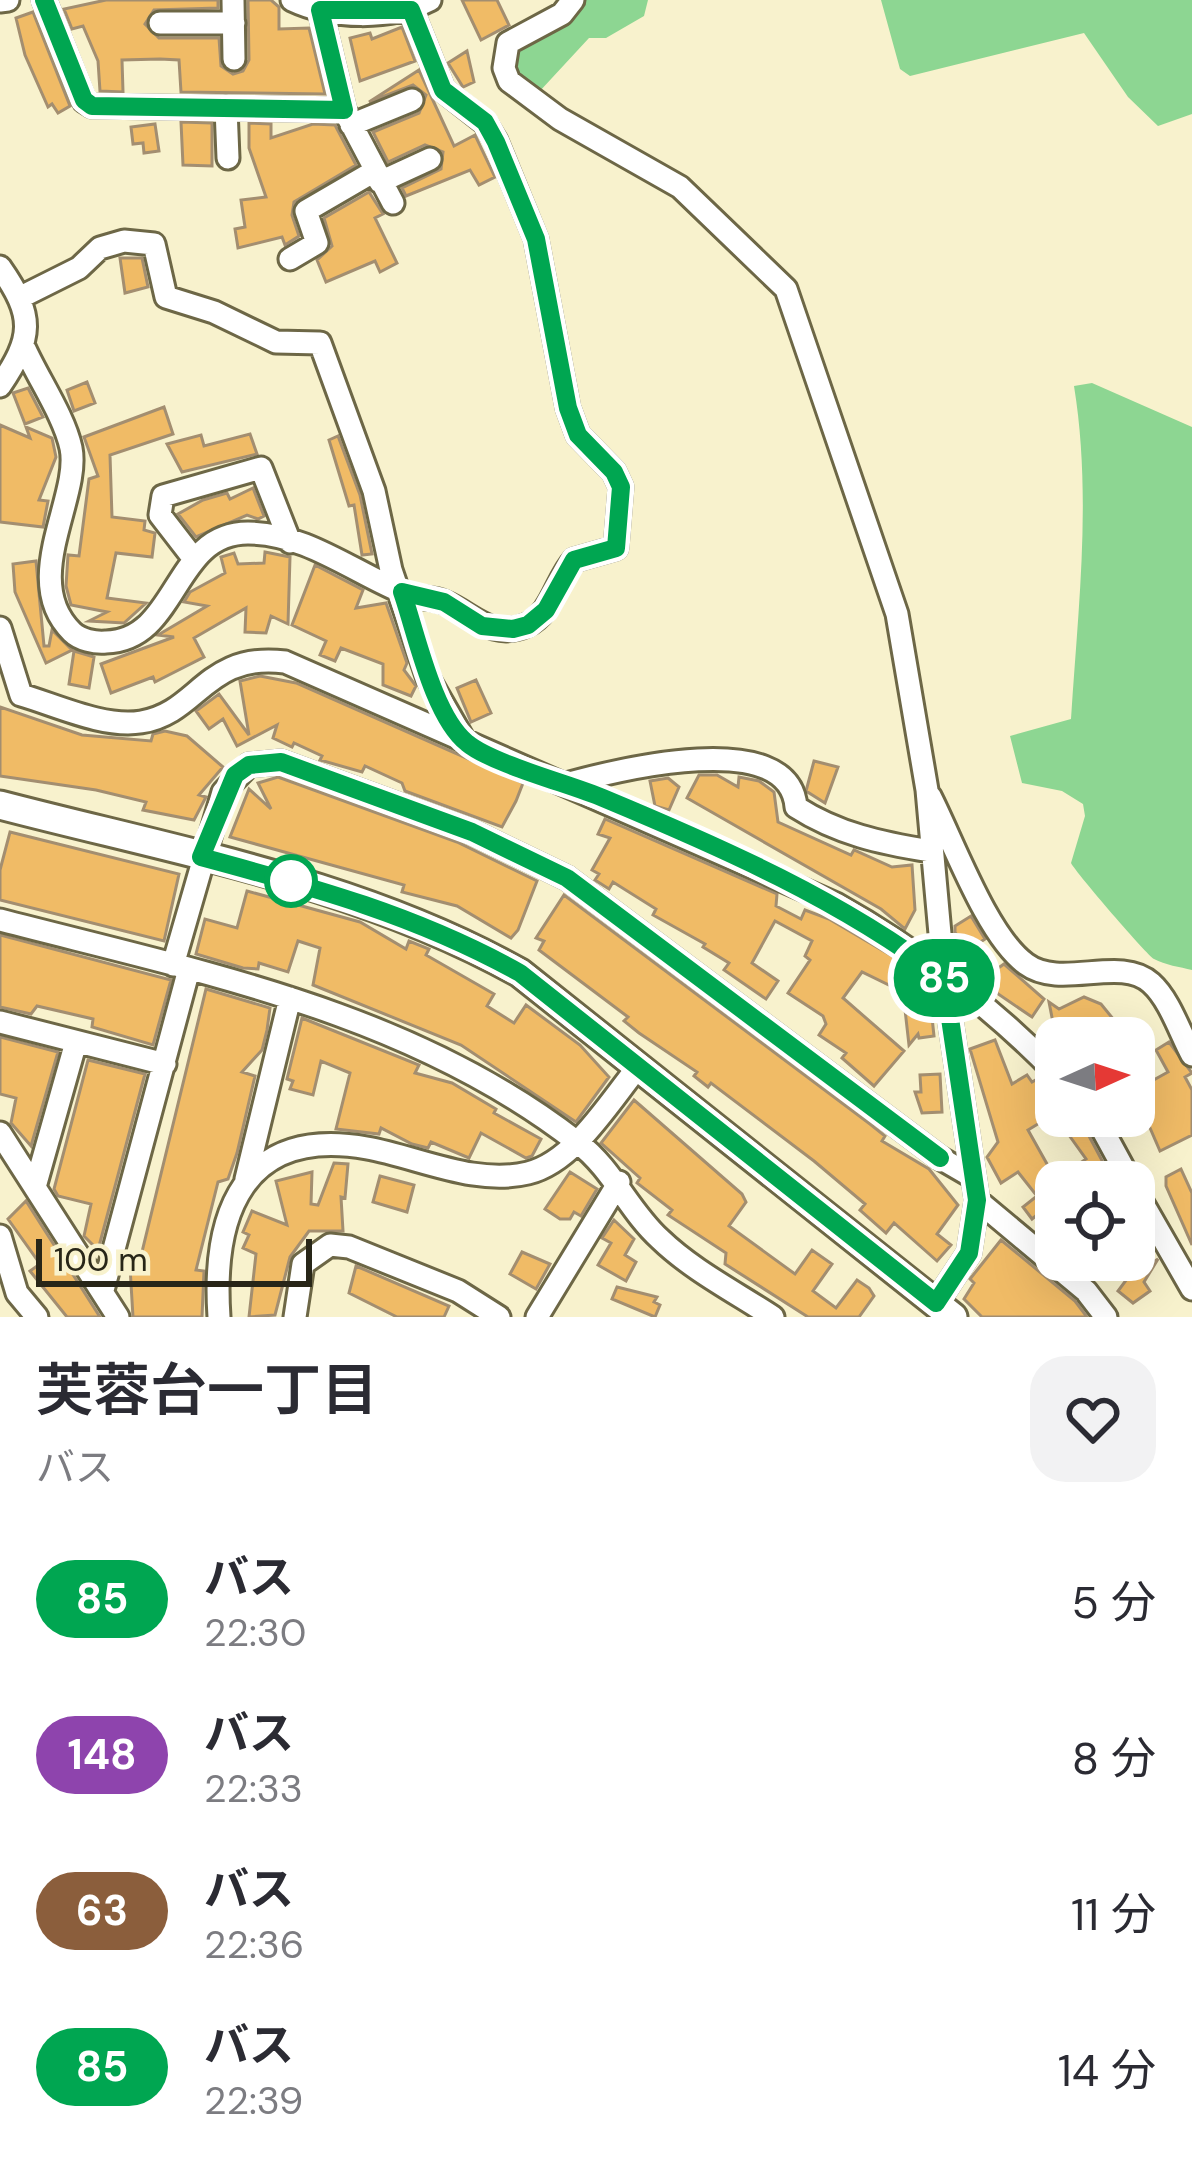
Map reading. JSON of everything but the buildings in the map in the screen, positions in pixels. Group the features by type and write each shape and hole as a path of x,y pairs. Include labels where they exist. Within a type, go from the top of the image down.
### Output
{"street":[{"path":"44,0 87,104 347,118 412,100"},
{"path":"0,268 20,298 26,318 25,349 72,451 51,583 59,613 75,635 111,642 146,632 194,559 246,533 290,542 353,565 402,592 444,602 482,626 513,629 528,625 546,610 574,560 608,554 621,540 621,487 614,472 578,435 536,239 485,122 437,80 421,5 320,10 292,0"},
{"path":"0,806 358,899 470,945 520,973 944,1310 969,1253 977,1200 944,978 928,790 897,614 786,289 680,187 560,119 509,81 504,68 508,43 562,14 573,0"},
{"path":"320,10 347,118 393,203"},
{"path":"160,23 234,12 234,58"},
{"path":"226,108 228,158"},
{"path":"290,259 317,243 306,211 376,177 430,159"},
{"path":"513,228 509,204 517,199"},
{"path":"20,298 79,268 100,248 124,241 154,244 166,297 276,341 317,340 326,350 367,469 391,570 427,676 466,743"},
{"path":"0,386 25,349"},
{"path":"194,559 160,515 163,496 261,468 290,542"},
{"path":"0,628 10,693 115,722 142,722 223,669 268,660 285,662 836,904 877,927 1035,1055"},
{"path":"566,784 629,767 701,759 764,767 785,776 794,786 796,808 814,819 864,840 930,850"},
{"path":"103,1290 165,1064 201,857 235,775 265,761 281,762 472,832 567,878 940,1158 971,1176"},
{"path":"928,790 1007,948 1030,968 1074,976 1133,974 1150,982 1192,1055"},
{"path":"0,920 181,967 377,1026 512,1098 576,1140 619,1182 661,1241 773,1317"},
{"path":"219,1317 217,1247 224,1216 246,1180 290,998"},
{"path":"0,1022 165,1064"},
{"path":"35,1187 76,1042"},
{"path":"246,1180 275,1157 323,1145 512,1175 544,1166 576,1140 638,1066"},
{"path":"0,1133 118,1317"},
{"path":"538,1317 619,1182"},
{"path":"977,1200 1086,1291 1106,1317"},
{"path":"1155,1223 1192,1288"},
{"path":"0,1236 17,1294 38,1317"},
{"path":"296,1317 303,1264 330,1245 349,1247 458,1291 499,1317"}],"green space":[{"path":"583,0 648,0 644,16 606,38 589,38 539,92 529,91 511,66 518,44"},
{"path":"881,0 1192,0 1192,114 1158,126 1128,97 1084,33 910,76 900,69"},
{"path":"1092,383 1192,427 1192,970 1154,959 1076,870 1071,863 1085,816 1083,804 1062,791 1022,783 1010,736 1071,719 1083,511 1074,386"}],"bus line":[{"name":"85","path":"44,0 84,100 92,106 344,110 320,10 383,14 411,10 443,90 485,122 496,142 536,239 568,408 578,435 614,472 621,487 621,540 616,548 569,564 546,610 528,625 496,630 444,602 402,592 427,676 466,743 601,797 836,904 877,927 944,978 977,1200 969,1253 936,1303 520,973 470,945 358,899 201,857 223,792 235,775 265,761 281,762 472,832 567,878 634,924 940,1158"}]}
